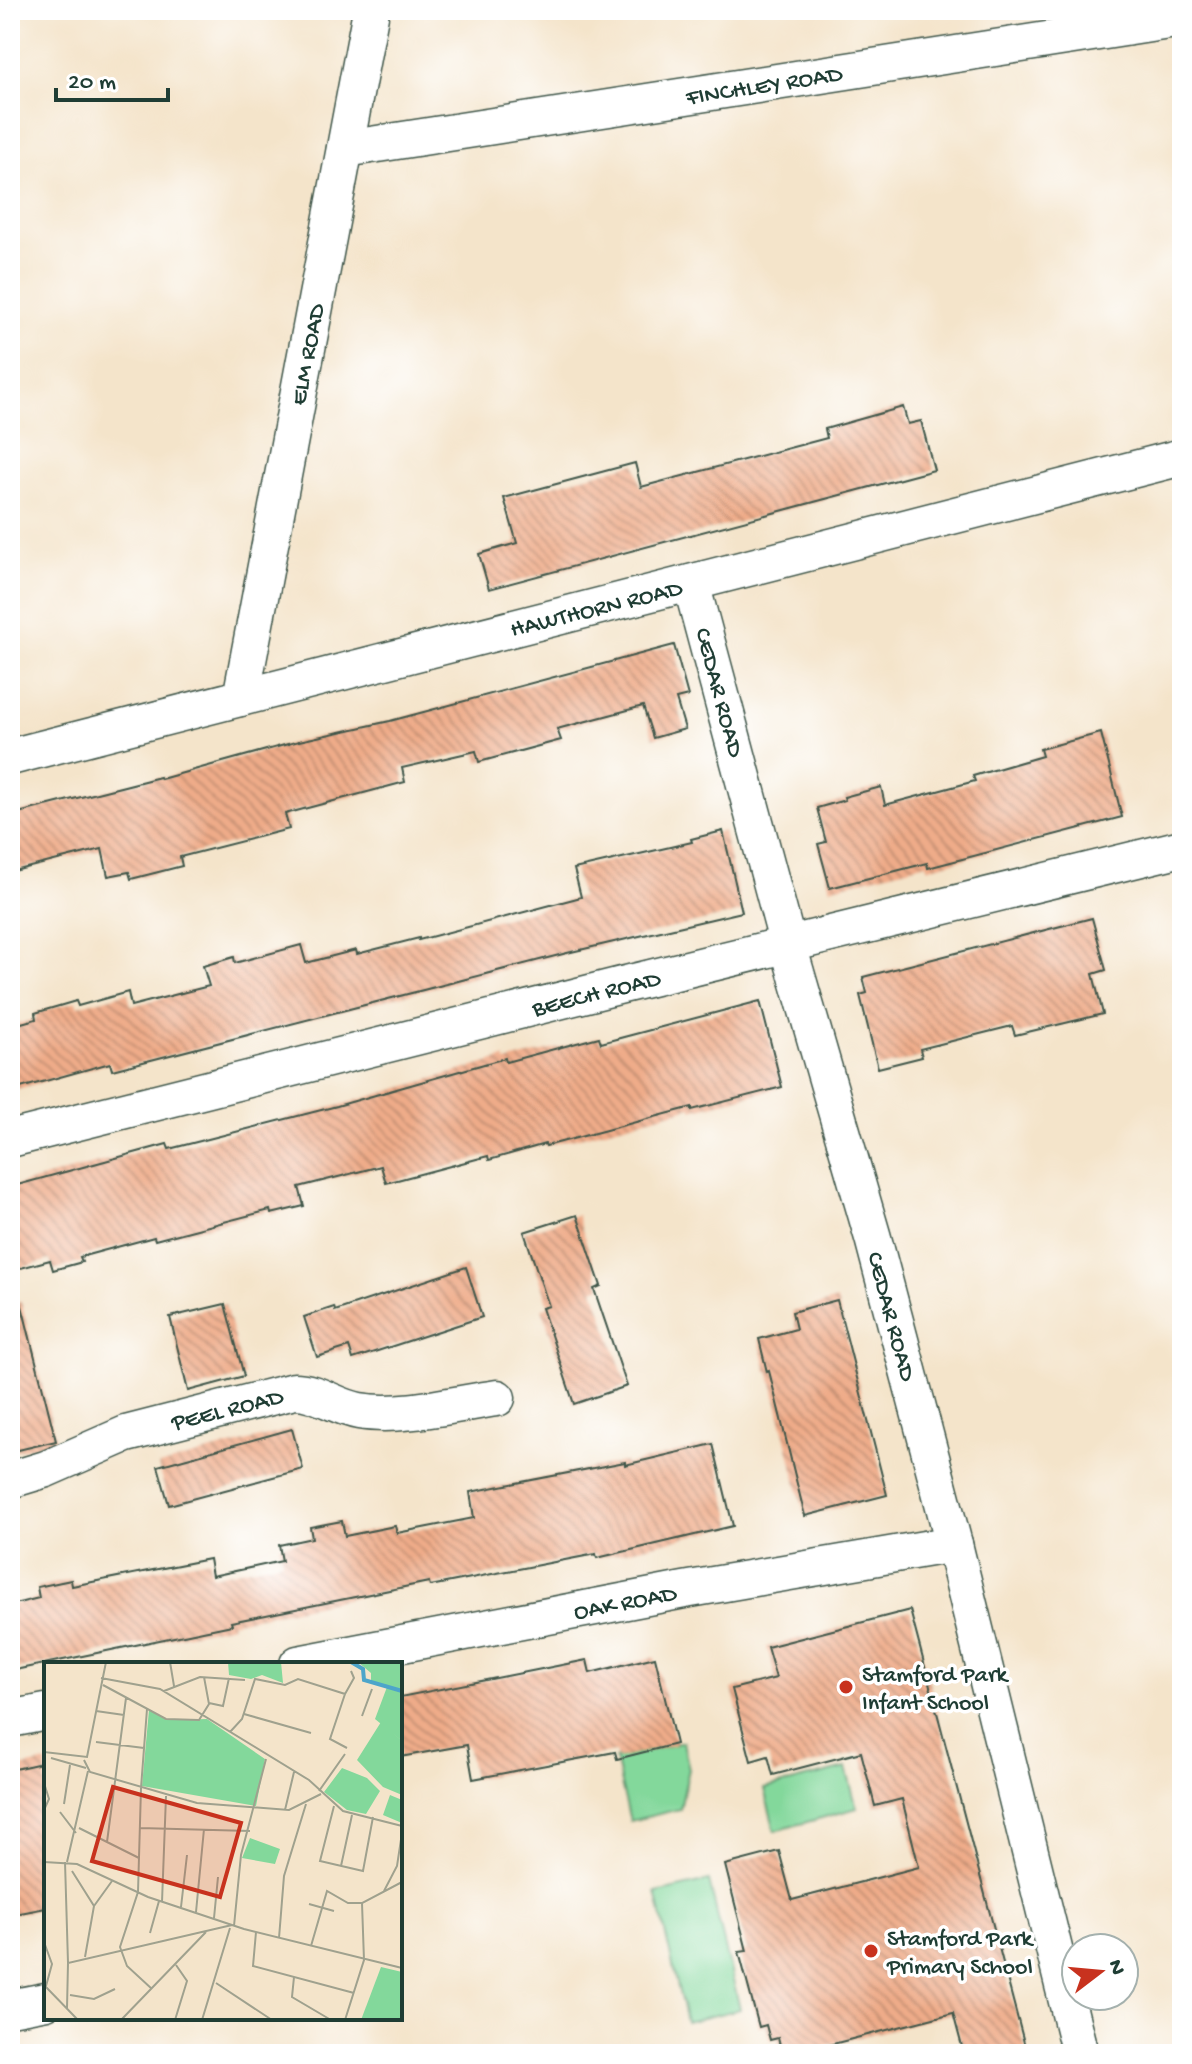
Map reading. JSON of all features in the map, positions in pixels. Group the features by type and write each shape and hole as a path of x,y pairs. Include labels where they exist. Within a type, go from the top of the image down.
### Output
{"street":[{"name":"ELM ROAD","path":"241,698 371,10"},
{"name":"FINCHLEY ROAD","path":"345,149 1182,19"},
{"name":"HAWTHORN ROAD","path":"10,757 1182,457"},
{"name":"CEDAR ROAD","path":"691,583 788,945 873,1238 954,1544 1080,2054"},
{"name":"BEECH ROAD","path":"10,1139 1182,848"},
{"name":"PEEL ROAD","path":"10,1480 46,1469 126,1434 294,1391 319,1395 357,1410 384,1413 497,1398"},
{"name":"OAK ROAD","path":"308,1662 684,1590 954,1544"},
{"path":"10,1719 44,1712"},
{"path":"10,2008 44,2001"}],"green space":[{"path":"683,1742 689,1769 680,1809 630,1821 615,1759"},
{"path":"846,1768 857,1808 775,1831 764,1789"},
{"path":"709,1881 740,2009 686,2022 656,1893"}],"building":[{"path":"903,407 908,424 921,421 934,470 489,589 479,554 517,543 504,498 635,463 641,487 827,438 825,429"},
{"path":"674,645 688,696 676,699 685,729 653,738 643,706 557,729 561,740 479,762 476,751 402,768 405,782 285,814 289,829 180,857 182,866 131,879 129,872 108,876 102,849 10,872 10,815 161,779 299,741 390,721"},
{"path":"1101,733 1122,817 928,868 927,863 830,888 818,844 826,842 817,808 881,787 885,805 975,781 973,776 1042,756 1040,749"},
{"path":"723,831 742,912 567,953 112,1070 110,1063 10,1091 10,1026 36,1019 35,1013 76,1001 78,1006 128,992 131,1006 209,986 203,966 234,957 235,963 301,945 306,963 356,950 357,954 419,940 581,897 574,869 692,842 691,839"},
{"path":"1092,918 1106,970 1093,974 1103,1014 1015,1035 1012,1026 920,1049 922,1057 878,1068 860,995 867,993 863,977"},
{"path":"760,1001 782,1087 386,1183 381,1166 299,1187 304,1206 271,1214 270,1210 155,1240 154,1237 80,1257 82,1262 53,1270 50,1260 10,1271 10,1187 167,1144 169,1149 337,1106 505,1058 506,1062 599,1037 601,1043"},
{"path":"577,1215 601,1286 594,1289 627,1386 574,1404 542,1308 549,1306 524,1232"},
{"path":"466,1267 482,1317 353,1359 349,1347 317,1357 304,1317 334,1307 335,1311"},
{"path":"837,1300 887,1495 805,1516 759,1339 796,1329 792,1312"},
{"path":"21,1302 56,1441 10,1452 10,1303"},
{"path":"225,1304 244,1376 188,1391 170,1317"},
{"path":"292,1429 303,1469 169,1505 158,1466"},
{"path":"713,1444 733,1526 597,1558 596,1554 430,1586 429,1582 10,1671 10,1605 39,1598 37,1587 71,1580 72,1586 209,1559 212,1576 282,1561 279,1545 312,1538 310,1527 342,1521 345,1536 395,1526 397,1533 474,1518 470,1492 625,1462 625,1465"},
{"path":"910,1610 1027,2054 964,2054 953,2013 825,2046 827,2054 782,2054 778,2038 770,2040 766,2025 759,2027 739,1952 747,1951 725,1865 779,1851 792,1900 919,1867 902,1799 875,1806 861,1752 773,1775 768,1756 751,1761 732,1689 776,1678 767,1647"},
{"path":"655,1657 676,1744 617,1759 615,1752 473,1779 467,1745 402,1757 402,1697 587,1660 590,1673"},
{"path":"44,1762 44,1908 10,1915 10,1770"}],"place":[{"name":"Stamford Park Infant School","path":"846,1687"},
{"name":"Stamford Park Primary School","path":"871,1951"}]}
